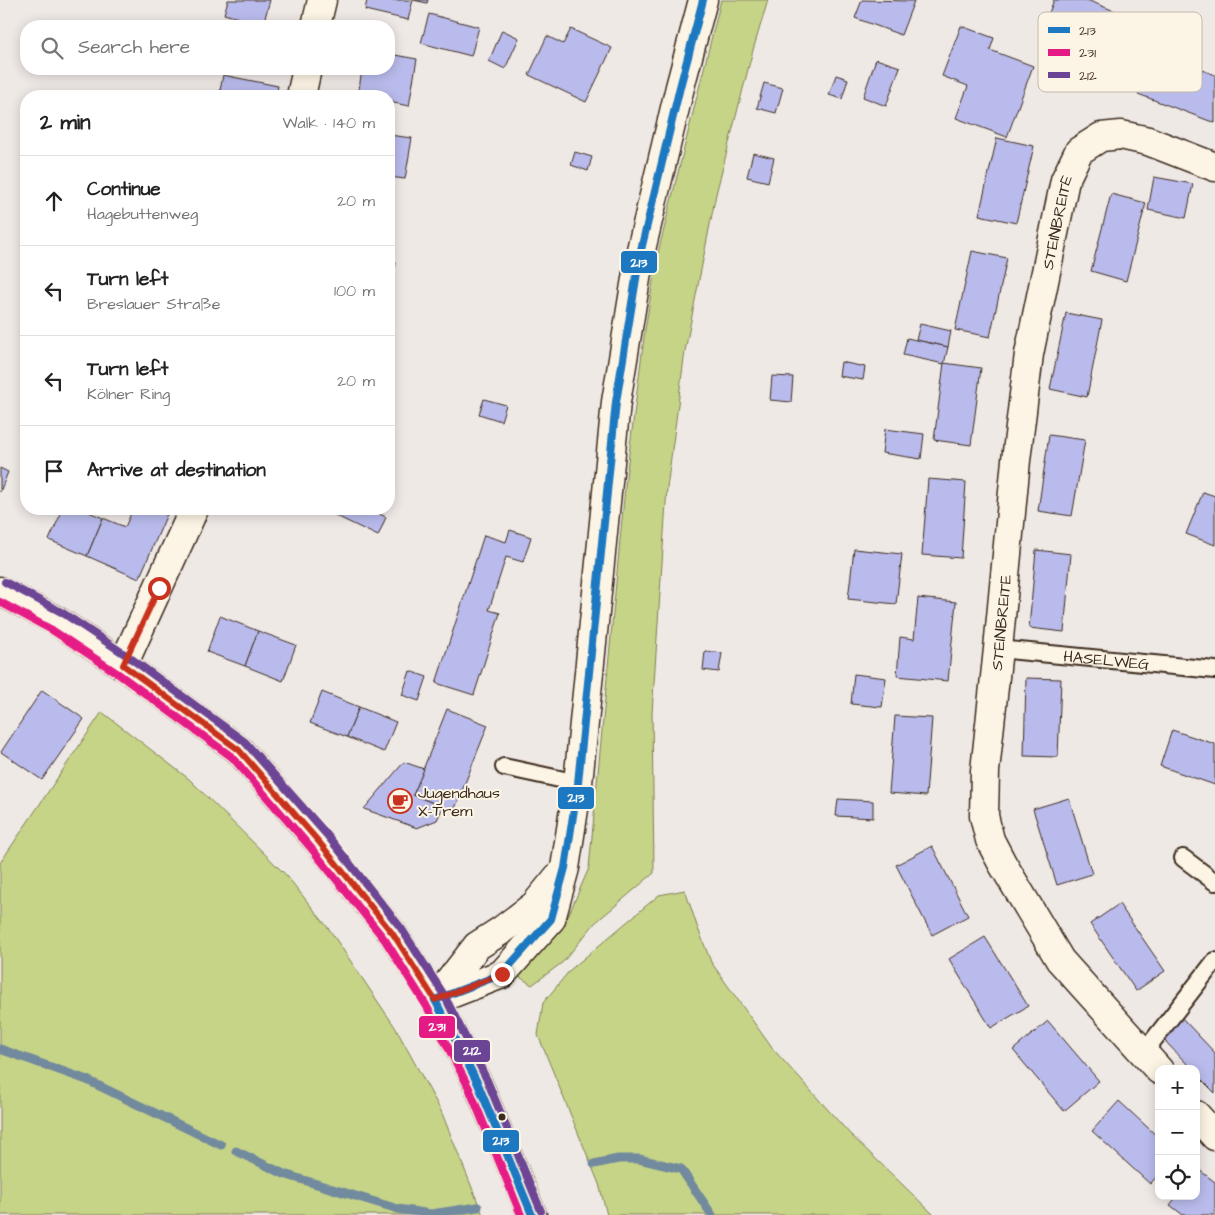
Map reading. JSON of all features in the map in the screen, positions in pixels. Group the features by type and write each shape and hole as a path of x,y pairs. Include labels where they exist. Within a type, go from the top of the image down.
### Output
{"street":[{"path":"317,20 322,0"},
{"path":"435,1000 502,974 550,919 565,868 578,783 616,402 640,254 703,0"},
{"path":"303,90 306,75"},
{"name":"STEINBREITE","path":"1152,1061 1060,960 1002,863 990,840 984,816 985,771 1014,474 1029,354 1065,180 1078,151 1101,138 1121,135 1148,141 1215,167"},
{"path":"123,665 191,515"},
{"path":"0,591 57,621 123,665 239,750 319,842 393,934 435,1000 478,1084 532,1215"},
{"path":"435,1000 477,946 535,905 565,868"},
{"path":"1200,1119 1215,1136"}],"lane":[{"name":"HASELWEG","path":"998,649 1215,670"},
{"path":"504,767 578,783"},
{"path":"1183,858 1215,882"},
{"path":"1152,1061 1215,961"}],"green space":[{"path":"721,0 768,0 753,50 716,194 685,351 667,488 652,713 654,873 595,923 563,962 532,985 518,976 565,923 589,868 626,477 645,330 657,257"},
{"path":"102,712 189,779 287,876 329,929 395,1027 441,1111 483,1215 0,1215 0,863"},
{"path":"685,890 711,962 772,1048 850,1134 934,1215 607,1215 599,1184 538,1035 543,1003 570,970 659,895"}],"building":[{"path":"228,0 270,0 264,20 245,20 224,14"},
{"path":"367,0 413,0 408,20 365,10"},
{"path":"413,0 428,0 427,3"},
{"path":"862,0 914,1 901,35 855,18"},
{"path":"1054,0 1087,0 1117,12 1049,12"},
{"path":"429,14 479,27 471,56 421,43"},
{"path":"961,26 994,38 990,50 1033,66 1007,137 956,118 968,86 942,76"},
{"path":"571,29 612,48 586,102 529,75 547,36 563,44"},
{"path":"502,30 519,38 505,69 489,61"},
{"path":"395,55 417,59 409,106 395,103 395,90 359,90 361,75 395,75"},
{"path":"876,59 900,67 886,106 863,97"},
{"path":"1202,70 1215,75 1215,123 1138,94 1139,92 1202,92"},
{"path":"223,75 278,86 277,90 220,90"},
{"path":"836,75 848,79 842,99 829,95"},
{"path":"764,83 783,88 776,113 757,108"},
{"path":"395,136 412,138 405,179 395,178"},
{"path":"997,138 1034,146 1016,223 979,215"},
{"path":"575,152 592,157 588,171 571,165"},
{"path":"753,153 774,158 768,182 747,177"},
{"path":"1154,177 1193,184 1186,218 1148,210"},
{"path":"1111,194 1146,203 1126,281 1091,271"},
{"path":"972,251 1007,258 990,337 955,330"},
{"path":"1066,313 1102,320 1087,397 1050,389"},
{"path":"920,324 951,331 948,347 916,340"},
{"path":"907,338 948,347 944,364 903,355"},
{"path":"841,362 865,367 863,380 839,376"},
{"path":"944,363 981,368 971,445 934,440"},
{"path":"772,376 793,377 791,402 770,400"},
{"path":"484,399 506,405 501,421 479,414"},
{"path":"885,429 924,434 921,459 882,453"},
{"path":"1049,435 1085,440 1072,516 1038,511"},
{"path":"0,468 8,472 0,492"},
{"path":"928,479 966,482 961,558 922,555"},
{"path":"1203,492 1215,496 1215,545 1186,534"},
{"path":"60,515 96,515 103,518 87,556 49,540"},
{"path":"130,515 167,515 139,579 87,556 103,518 125,527"},
{"path":"334,515 382,515 386,517 378,536"},
{"path":"510,530 531,537 523,562 506,557 489,610 500,613 474,695 436,683 484,535 506,542"},
{"path":"854,549 902,554 896,604 848,599"},
{"path":"1036,550 1071,554 1064,632 1029,628"},
{"path":"918,598 956,602 948,681 897,676 900,637 914,639"},
{"path":"220,616 258,631 245,666 207,652"},
{"path":"258,631 296,645 283,681 245,666"},
{"path":"705,651 722,653 719,672 703,670"},
{"path":"410,671 427,677 419,701 402,695"},
{"path":"854,674 886,678 882,707 851,704"},
{"path":"1026,678 1061,679 1058,757 1024,756"},
{"path":"42,690 84,719 42,780 1,752"},
{"path":"322,692 359,707 347,737 310,723"},
{"path":"359,707 396,722 384,752 347,737"},
{"path":"447,709 488,725 454,811 413,795"},
{"path":"895,716 932,718 926,796 889,793"},
{"path":"1172,730 1215,744 1215,785 1160,766"},
{"name":"Jugendhaus X-Trem","path":"404,762 424,769 413,795 443,807 437,820 417,828 364,809"},
{"path":"1069,798 1092,874 1057,885 1033,809"},
{"path":"838,799 873,801 873,818 836,816"},
{"path":"932,846 968,916 932,935 896,865"},
{"path":"1119,904 1165,971 1136,991 1090,924"},
{"path":"985,937 1028,1006 991,1028 949,959"},
{"path":"1182,1018 1215,1053 1215,1093 1200,1078 1200,1065 1188,1065 1162,1038"},
{"path":"1048,1021 1099,1081 1064,1111 1013,1050"},
{"path":"1119,1101 1155,1134 1155,1178 1150,1184 1092,1131"},
{"path":"1200,1171 1215,1182 1215,1215 1183,1215 1170,1205 1174,1200 1200,1200"}],"waterway":[{"path":"0,1049 87,1080 221,1145"},
{"path":"236,1151 284,1174 398,1209 431,1214 478,1207"},
{"path":"594,1164 618,1159 639,1159 681,1169 712,1215"}],"transit line":[{"name":"213","path":"435,1000 502,974 551,919 565,868 578,783 616,402 640,254 703,0"},
{"name":"212","path":"5,582 63,613 129,657 245,742 327,835 401,928 444,995 487,1080 541,1211"},
{"name":"231","path":"0,602 52,630 117,673 232,757 311,848 385,940 426,1005 469,1088 521,1215"},
{"name":"213","path":"435,1000 478,1084 532,1215"}],"place":[{"name":"Jugendhaus X-Trem","path":"400,801"}],"route":[{"path":"159,588 123,665 239,750 319,842 393,934 435,1000 502,974"}]}
